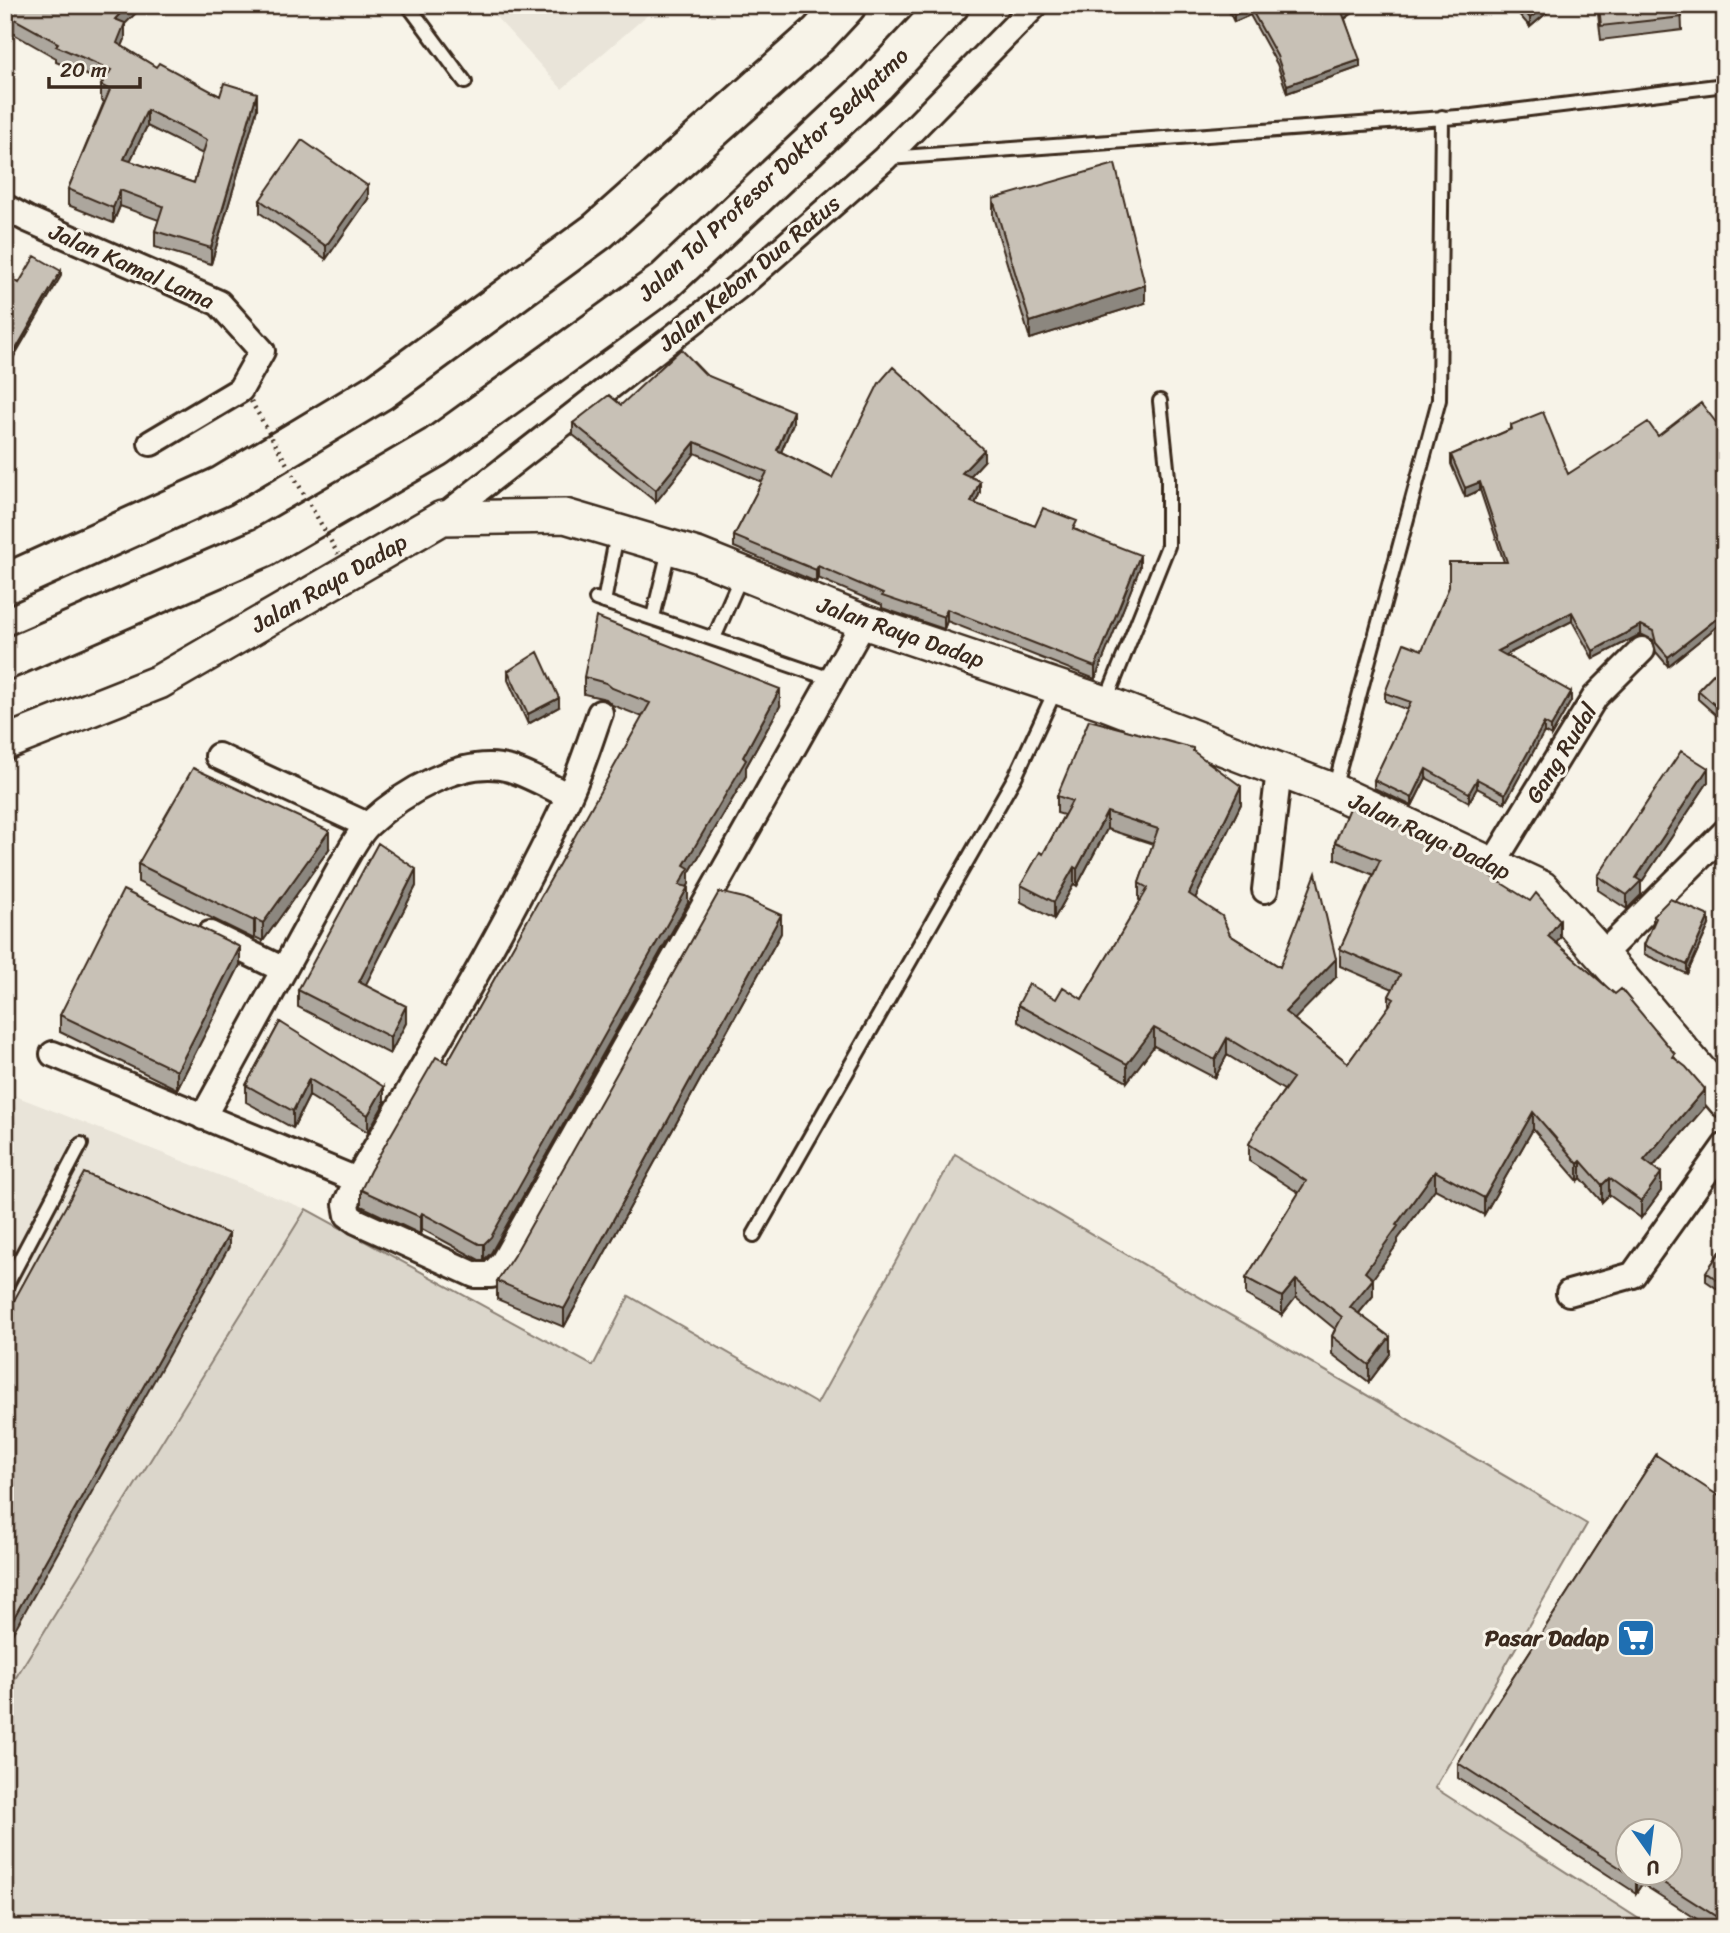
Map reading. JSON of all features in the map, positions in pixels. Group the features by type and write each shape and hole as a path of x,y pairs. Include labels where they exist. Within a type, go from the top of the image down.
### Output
{"highway":[{"path":"5,584 222,485 380,391 598,231 819,34 846,5"},
{"name":"Jalan Tol Profesor Doktor Sedyatmo","path":"5,660 264,547 436,447 664,282 876,83 949,5"}],"main road":[{"name":"Jalan Raya Dadap","path":"5,743 159,682 442,518 565,516 670,547 864,622 1058,686 1279,770 1334,791 1542,888 1725,1101"}],"street":[{"name":"Jalan Kebon Dua Ratus","path":"442,518 750,278 884,159 1035,5"},
{"name":"Jalan Kamal Lama","path":"5,207 219,303 262,351 240,390 151,443"},
{"path":"600,713 569,796 479,969 357,1180 346,1204 348,1215 356,1222 475,1275 491,1275 503,1262 864,622"},
{"name":"Gang Rudal","path":"1492,865 1595,697 1642,650"},
{"path":"218,756 367,825"},
{"path":"203,1117 342,864 367,825 409,793 439,776 480,767 508,768 569,796"},
{"path":"1265,890 1279,770"},
{"path":"1602,955 1725,832"},
{"path":"189,924 284,970"},
{"path":"52,1054 357,1180"},
{"path":"1569,1293 1633,1275 1725,1146"}],"lane":[{"path":"408,5 465,82"},
{"path":"884,159 1472,116 1725,85"},
{"path":"1334,791 1439,400 1442,117"},
{"path":"1105,704 1168,547 1168,478 1160,401"},
{"path":"618,531 600,601 831,678"},
{"path":"653,617 670,547"},
{"path":"714,638 743,573"},
{"path":"754,1235 1016,775 1058,686"},
{"path":"5,1288 81,1144"}],"path":[{"path":"251,401 338,554"}],"shaded area":[{"path":"485,5 659,5 562,89"},
{"path":"5,1092 306,1209 5,1695"},
{"path":"955,1154 1587,1524 1435,1788 1653,1928 5,1928 5,1695 306,1209 593,1366 629,1296 817,1404"}],"building":[{"path":"5,5 128,5 115,19 125,23 117,43 156,67 159,63 220,96 224,83 257,93 211,248 155,231 163,206 120,190 113,208 68,189 110,90 101,85 111,70 56,46 58,43 5,14","holes":["147,110 207,140 194,183 124,159"]},
{"path":"1230,5 1353,5 1342,12 1360,60 1287,85 1277,56 1250,7 1234,15"},
{"path":"1519,5 1546,5 1530,18"},
{"path":"1599,5 1681,5 1682,17 1601,26"},
{"path":"302,140 368,186 326,246 260,200"},
{"path":"1115,164 1145,285 1030,322 993,199"},
{"path":"35,256 61,271 5,368 5,274 19,283"},
{"path":"681,349 706,375 793,411 777,450 832,478 879,383 893,367 984,450 962,473 980,481 971,502 1035,526 1043,508 1077,521 1073,529 1140,555 1095,667 947,609 944,617 882,596 883,594 818,566 816,570 734,536 767,472 695,442 656,490 573,423 609,395 621,405"},
{"path":"1701,403 1725,434 1720,439 1725,445 1725,612 1668,657 1656,643 1653,631 1641,625 1593,651 1572,612 1498,651 1571,692 1551,727 1544,723 1505,794 1477,779 1469,793 1426,769 1412,798 1374,780 1411,702 1385,693 1404,643 1422,650 1449,587 1449,562 1507,562 1480,482 1465,488 1451,455 1512,429 1511,425 1543,412 1568,474 1648,422 1658,436"},
{"path":"596,617 780,689 743,757 746,760 684,865 689,868 679,885 688,887 491,1237 484,1244 479,1244 422,1213 420,1217 361,1190 436,1057 447,1063 650,703 606,683 584,677"},
{"path":"538,652 559,698 528,714 508,671"},
{"path":"1725,662 1725,714 1698,690"},
{"path":"1089,720 1193,748 1193,751 1241,786 1189,894 1222,916 1230,935 1280,967 1316,873 1336,959 1285,1012 1348,1063 1394,999 1389,996 1400,975 1340,949 1380,860 1335,842 1351,803 1470,858 1468,862 1530,901 1536,893 1560,920 1548,936 1615,994 1621,989 1675,1054 1673,1057 1686,1067 1705,1089 1644,1160 1661,1173 1641,1201 1609,1178 1602,1185 1581,1161 1578,1164 1533,1112 1484,1198 1435,1171 1365,1272 1373,1279 1350,1307 1390,1337 1369,1365 1332,1336 1342,1317 1296,1280 1282,1297 1246,1278 1306,1181 1249,1144 1257,1128 1293,1078 1227,1038 1215,1060 1154,1028 1127,1064 1018,1005 1029,984 1056,999 1063,987 1082,999 1148,888 1139,883 1158,829 1107,812 1077,869 1074,867 1054,902 1021,885 1040,852 1043,854 1072,801 1057,796"},
{"path":"1681,751 1708,768 1636,878 1641,881 1627,895 1598,876"},
{"path":"193,768 329,831 263,923 138,864"},
{"path":"378,843 416,869 359,982 406,1006 390,1037 298,990"},
{"path":"123,890 240,947 177,1071 60,1015"},
{"path":"719,892 744,898 781,915 564,1309 497,1281 516,1252"},
{"path":"1670,899 1709,916 1687,965 1644,945 1656,918 1653,916"},
{"path":"280,1022 384,1087 368,1115 309,1079 293,1111 246,1085"},
{"path":"5,1149 13,1154 5,1170"},
{"path":"84,1173 229,1234 5,1633 5,1317"},
{"path":"1725,1245 1725,1285 1706,1272"},
{"name":"Pasar Dadap","path":"1656,1455 1725,1500 1725,1928 1720,1928 1723,1921 1671,1888 1684,1888 1684,1818 1614,1818 1614,1864 1458,1763"}],"place":[{"name":"Pasar Dadap","path":"1636,1638"}]}
